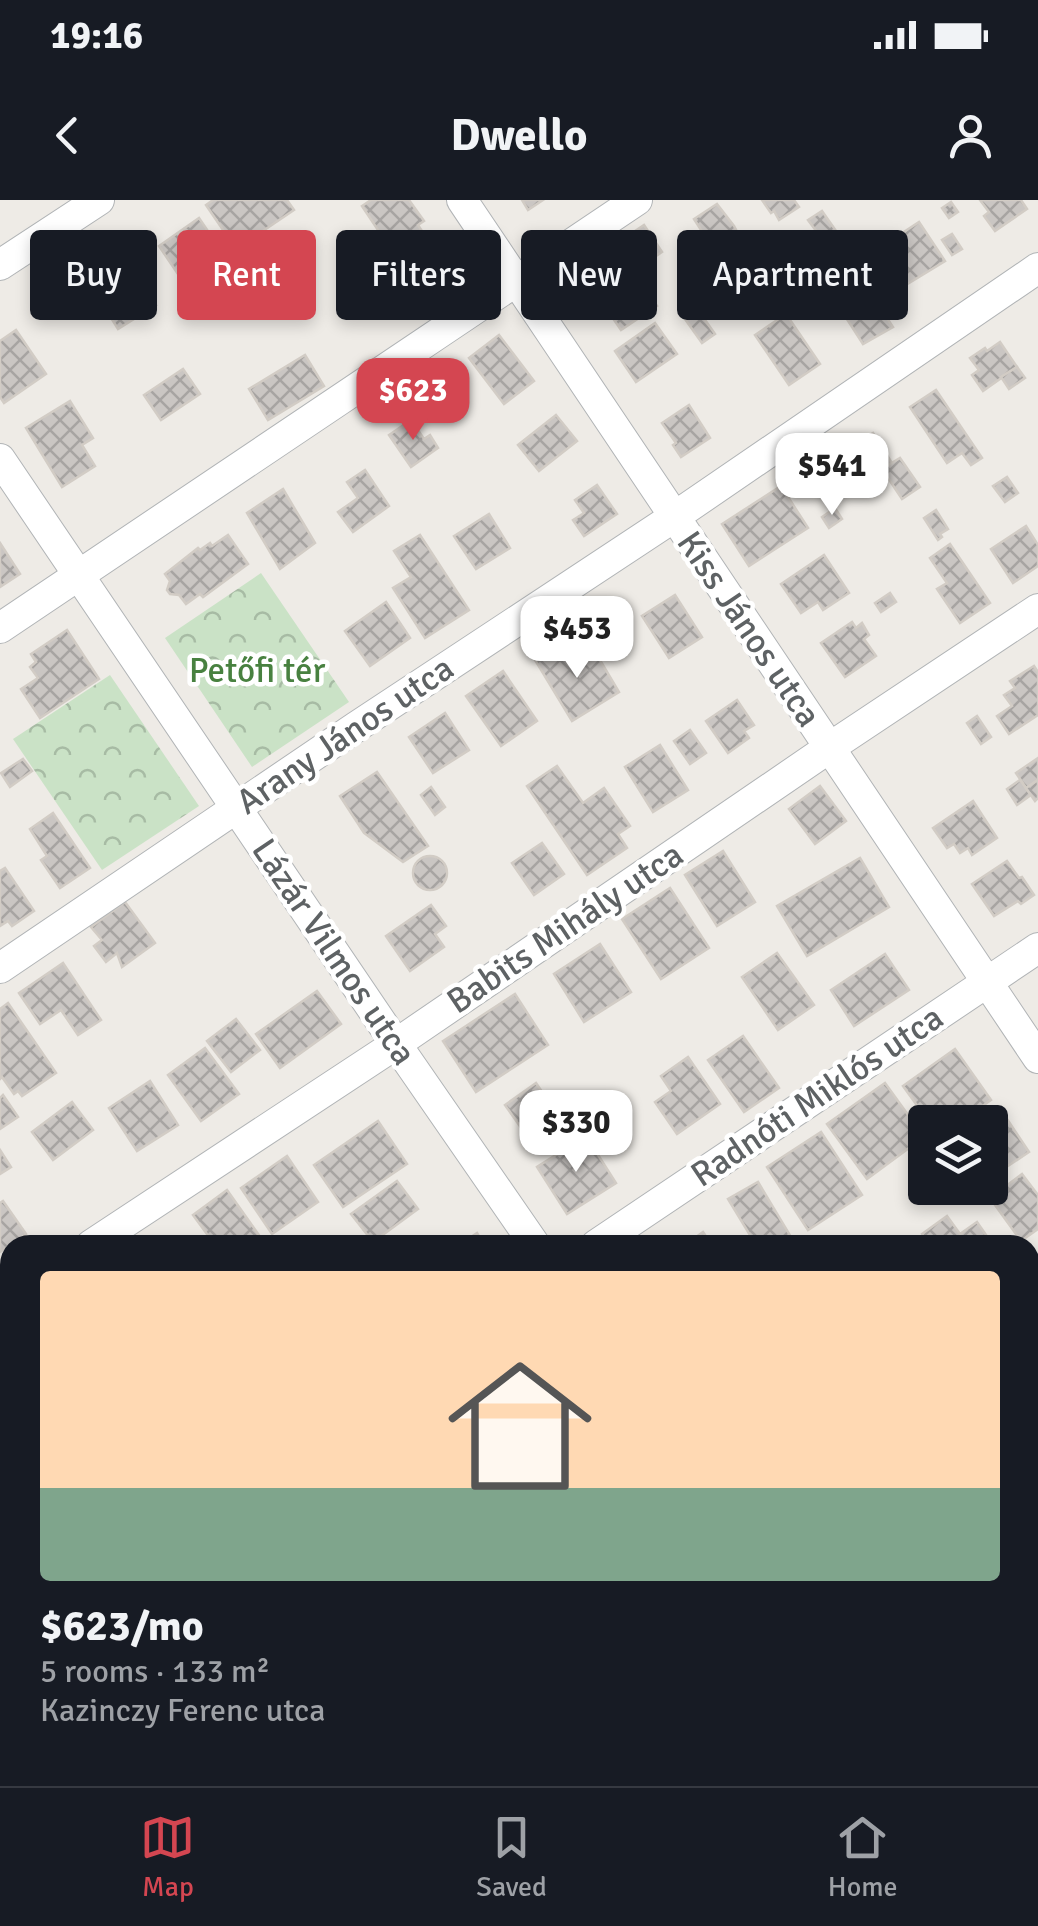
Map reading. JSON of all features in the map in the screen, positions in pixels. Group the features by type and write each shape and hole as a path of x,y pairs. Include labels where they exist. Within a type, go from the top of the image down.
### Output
{"street":[{"path":"0,265 99,200"},
{"name":"Kiss János utca","path":"462,200 1038,1058"},
{"path":"0,628 637,200"},
{"name":"Arany János utca","path":"0,968 1038,268"},
{"name":"Lázár Vilmos utca","path":"0,459 528,1235"},
{"name":"Babits Mihály utca","path":"106,1235 396,1044 1038,609"},
{"name":"Radnóti Miklós utca","path":"611,1235 1038,948"}],"green space":[{"name":"Petőfi tér","path":"261,573 349,702 252,767 165,638"},
{"path":"110,675 199,806 102,870 13,739"}],"building":[{"path":"213,200 287,200 294,210 264,230 223,230 206,205"},
{"path":"371,200 409,200 424,221 418,225 421,230 378,230 362,206"},
{"path":"522,200 543,200 528,210"},
{"path":"762,200 794,200 799,207 779,220"},
{"path":"980,200 1021,200 1027,209 995,231 984,216 989,212"},
{"path":"951,202 958,212 949,218 942,208"},
{"path":"717,204 736,230 701,230 694,219"},
{"path":"822,211 835,230 816,230 808,220"},
{"path":"199,218 207,230 182,230"},
{"path":"919,222 945,261 908,284 908,230"},
{"path":"177,233 177,273 159,246"},
{"path":"952,234 962,249 952,255 942,240"},
{"path":"112,320 132,320 118,329"},
{"path":"614,320 636,320 621,330"},
{"path":"686,320 705,320 715,334 702,343"},
{"path":"777,320 790,320 820,364 789,385 755,335"},
{"path":"848,320 888,320 893,327 863,344"},
{"path":"655,323 677,354 636,382 615,351"},
{"path":"16,330 46,374 4,403 0,397 0,341"},
{"path":"499,335 534,381 504,404 469,358"},
{"path":"1000,342 1017,367 983,391 972,375 979,370 970,358"},
{"path":"305,355 324,386 268,420 249,389"},
{"path":"1017,367 1025,378 1009,389 1001,377"},
{"path":"183,369 200,394 161,420 144,395"},
{"path":"936,390 982,458 971,465 962,453 947,463 910,407"},
{"path":"70,401 93,438 82,445 95,466 62,487 26,428"},
{"path":"689,405 710,438 681,457 662,423"},
{"path":"556,415 577,441 539,471 518,445"},
{"path":"411,420 424,439 430,435 438,448 411,467 389,435"},
{"path":"873,433 892,463 870,477 866,471 856,478 837,448 855,436 859,442"},
{"path":"900,458 920,487 902,499 882,469"},
{"path":"365,470 389,506 353,532 338,512 358,498 347,482"},
{"path":"1007,477 1018,493 1005,502 993,486"},
{"path":"597,485 617,514 584,536 573,520 584,513 575,500"},
{"path":"781,486 808,528 749,566 722,524"},
{"path":"283,489 315,543 280,569 247,513"},
{"path":"835,508 842,519 829,528 822,517"},
{"path":"936,510 948,529 938,540 924,518"},
{"path":"489,514 510,548 476,569 454,536"},
{"path":"1026,526 1038,545 1038,566 1013,583 991,549"},
{"path":"228,535 248,564 203,597 200,594 186,604 179,595 170,594 170,581 165,574 198,548 210,543 212,546"},
{"path":"420,535 469,610 425,638 393,588 411,577 394,551"},
{"path":"0,543 20,574 0,587"},
{"path":"950,544 990,603 960,623 937,589 947,583 930,558"},
{"path":"824,555 849,593 823,610 818,602 801,613 781,584"},
{"path":"890,593 896,602 881,612 875,603"},
{"path":"675,595 702,637 669,658 642,616"},
{"path":"386,602 410,638 370,666 345,631"},
{"path":"852,622 856,628 862,623 869,635 864,639 876,656 845,677 821,643"},
{"path":"67,630 99,679 40,718 21,689 38,678 30,667 36,662 31,654"},
{"path":"562,644 576,667 597,655 619,692 572,721 535,660"},
{"path":"1034,666 1038,672 1038,715 1009,734 997,716 1012,706 1004,695 1015,688 1010,681"},
{"path":"503,671 537,721 501,746 466,696"},
{"path":"737,700 754,725 744,731 749,738 728,753 706,721"},
{"path":"445,713 469,750 433,773 409,737"},
{"path":"977,716 991,737 981,744 967,723"},
{"path":"690,730 706,753 690,764 674,741"},
{"path":"660,745 688,790 653,812 625,767"},
{"path":"1038,758 1038,780 1026,788 1016,773"},
{"path":"23,759 32,771 10,787 1,773"},
{"path":"557,766 583,803 604,788 630,826 618,834 627,848 587,875 527,786"},
{"path":"377,772 428,846 403,862 364,833 340,796"},
{"path":"1020,780 1031,795 1017,805 1007,789"},
{"path":"1038,780 1038,798 1035,801 1026,788"},
{"path":"820,786 846,821 815,844 789,809"},
{"path":"431,787 445,807 435,815 421,795"},
{"path":"973,801 997,838 972,855 968,848 960,853 954,844 947,848 933,828"},
{"path":"53,813 90,868 60,888 41,860 47,856 30,829"},
{"path":"542,843 564,874 534,895 512,863"},
{"path":"723,851 755,902 717,926 685,875"},
{"path":"430,856 442,861 447,873 442,885 430,890 418,885 413,873 418,861"},
{"path":"860,858 889,907 807,956 777,906"},
{"path":"1007,861 1034,895 994,916 972,884"},
{"path":"5,868 34,911 12,926 8,921 0,926 0,871"},
{"path":"670,888 709,948 661,979 622,919"},
{"path":"125,902 155,943 122,967 117,953 106,962 94,946 102,940 91,927"},
{"path":"431,905 446,926 435,934 444,947 410,971 386,936"},
{"path":"600,944 631,992 584,1022 554,974"},
{"path":"777,953 814,1005 778,1030 742,977"},
{"path":"885,954 909,990 854,1026 831,990"},
{"path":"63,963 101,1020 78,1035 61,1010 40,1024 19,993"},
{"path":"317,991 341,1024 280,1068 256,1034"},
{"path":"515,994 548,1045 476,1092 443,1041"},
{"path":"8,1003 56,1073 22,1096 18,1091 14,1094 0,1079 0,1009"},
{"path":"236,1019 260,1050 231,1072 207,1041"},
{"path":"743,1036 779,1088 744,1112 708,1060"},
{"path":"205,1048 239,1094 201,1121 168,1075"},
{"path":"955,1049 991,1100 984,1105 917,1105 903,1086"},
{"path":"688,1057 720,1104 677,1134 655,1102 671,1091 661,1076"},
{"path":"150,1081 178,1125 137,1151 109,1108"},
{"path":"536,1083 560,1118 529,1139 505,1105"},
{"path":"885,1083 908,1115 908,1149 867,1179 827,1124"},
{"path":"3,1095 18,1117 0,1129 0,1098"},
{"path":"72,1102 93,1130 53,1160 32,1132"},
{"path":"1008,1120 1029,1152 1008,1166"},
{"path":"378,1121 407,1164 343,1207 314,1165"},
{"path":"821,1132 862,1195 808,1230 767,1167"},
{"path":"586,1136 616,1183 567,1214 537,1167"},
{"path":"0,1150 11,1167 0,1174"},
{"path":"287,1156 318,1202 272,1234 241,1188"},
{"path":"1022,1174 1038,1195 1038,1229 1030,1235 1017,1235 995,1205 1008,1205 1008,1184"},
{"path":"397,1181 418,1209 383,1235 368,1235 351,1214"},
{"path":"758,1182 790,1235 750,1235 728,1199"},
{"path":"227,1190 259,1235 208,1235 193,1215"},
{"path":"3,1201 26,1234 0,1235"},
{"path":"947,1216 960,1234 977,1222 986,1235 923,1235"}]}
